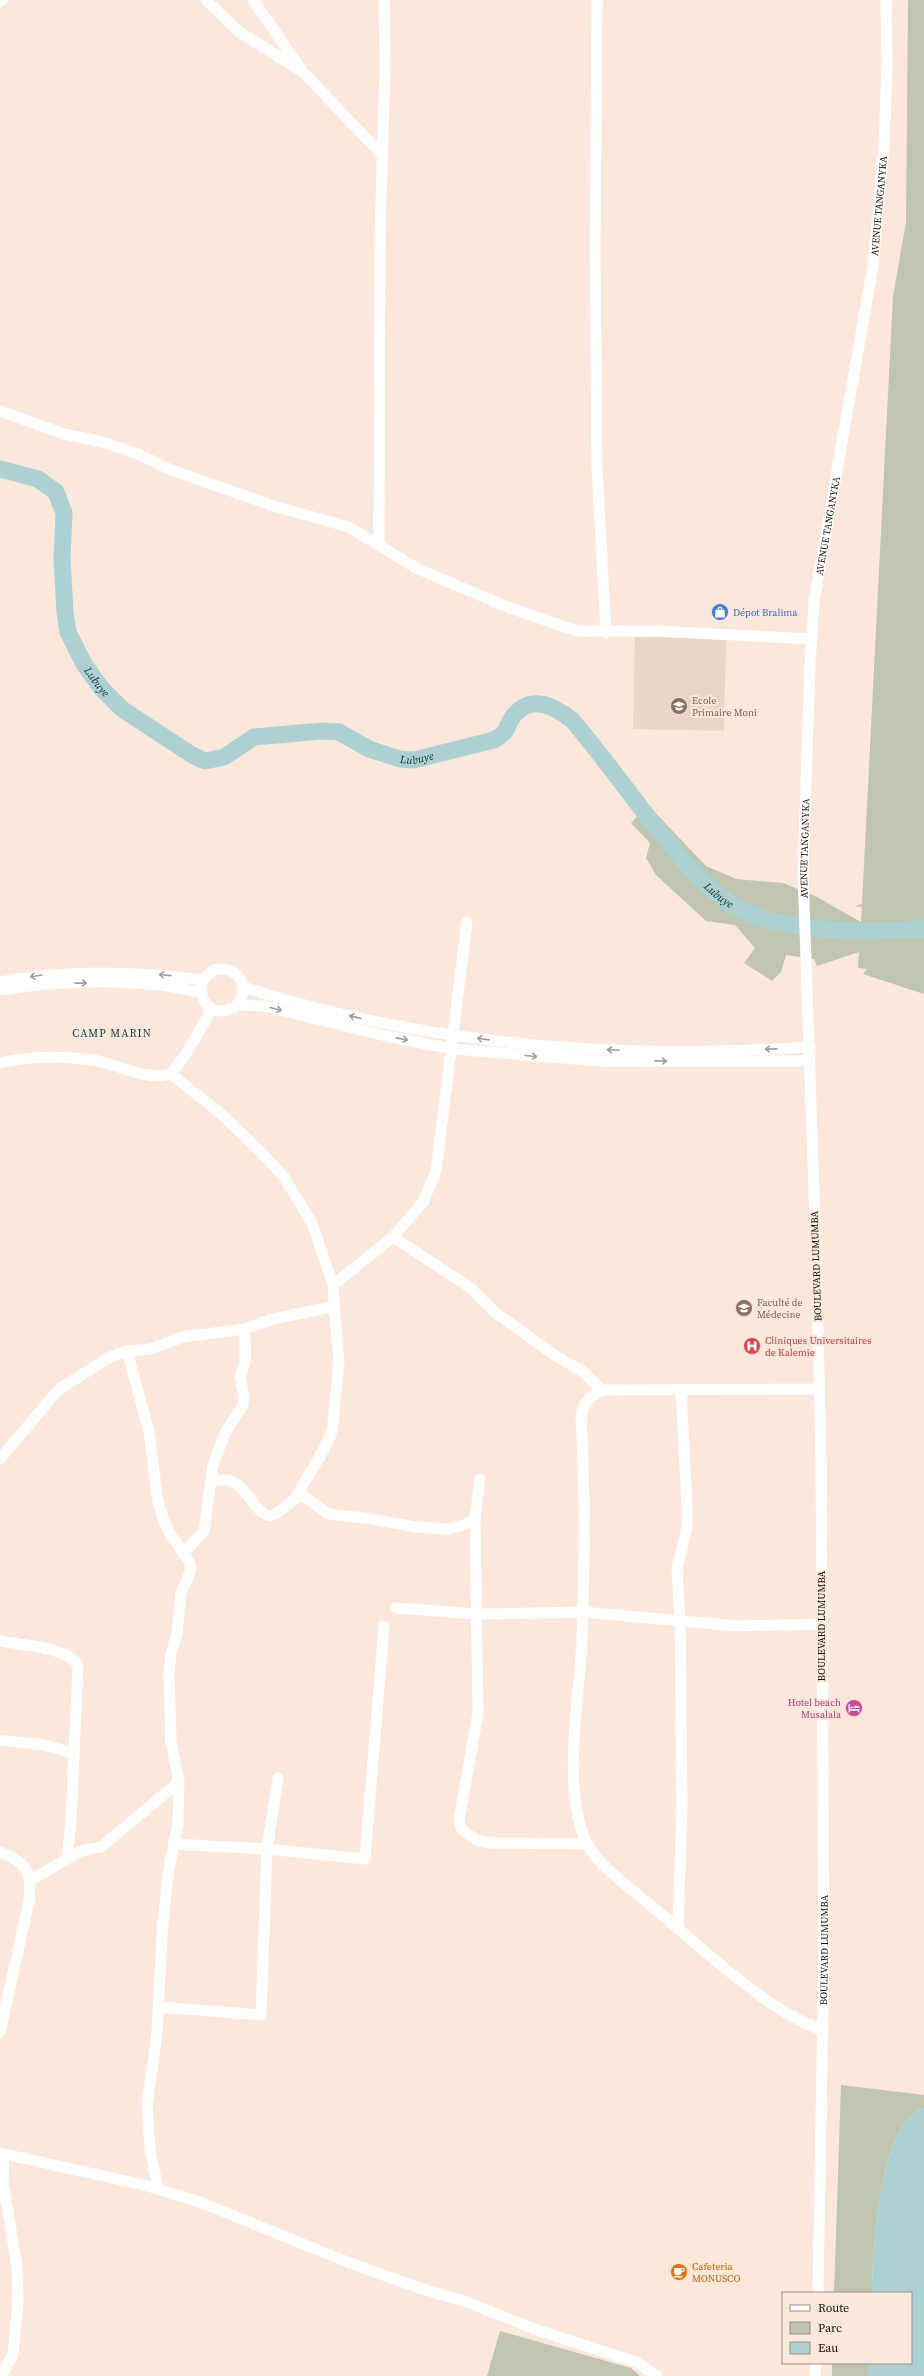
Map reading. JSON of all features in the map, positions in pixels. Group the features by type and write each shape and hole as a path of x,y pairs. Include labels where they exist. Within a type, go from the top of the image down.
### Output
{"street":[{"path":"206,0 238,31 303,72"},
{"path":"253,0 303,72 382,154"},
{"path":"379,545 382,154 385,68 384,0"},
{"path":"597,0 595,248 597,467 606,632"},
{"name":"AVENUE TANGANYKA","path":"810,1055 803,872 811,639 814,601 873,266 884,145 887,65 886,0"},
{"path":"0,411 64,434 102,442 138,454 171,470 277,507 349,527 397,558 418,569 517,611 577,632 656,631 811,639"},
{"path":"333,1285 393,1237 423,1202 436,1171 468,922"},
{"path":"238,1005 243,996 243,987 239,976 228,969 211,972 204,980 202,993 205,1002 212,1009 222,1011 238,1005 264,1006 386,1036 452,1049 598,1061 810,1055"},
{"path":"0,982 39,975 118,972 204,980"},
{"path":"0,990 28,985 110,982 159,985 202,993"},
{"path":"243,987 295,1003 384,1024 520,1043 635,1051 810,1055"},
{"path":"0,1063 40,1058 92,1060 149,1076 160,1077 171,1074 186,1054 212,1009"},
{"name":"BOULEVARD LUMUMBA","path":"810,1055 819,1389 822,1624 823,2031 818,2292"},
{"path":"171,1074 220,1113 259,1150 284,1177 312,1223 333,1285 339,1363 332,1431 324,1449 296,1497"},
{"path":"393,1237 468,1286 496,1313 556,1356 582,1371 602,1390"},
{"path":"0,1459 58,1390 108,1358 127,1351 151,1349 183,1337 245,1329 273,1319 331,1307 334,1303"},
{"path":"183,1554 204,1531 213,1465 225,1433 243,1405 244,1397 240,1377 244,1363 245,1329"},
{"path":"127,1351 149,1432 158,1502 170,1534 190,1563 191,1570 181,1593 177,1634 171,1654 169,1672 171,1742 179,1782 178,1824 173,1844 162,1936 159,2007 147,2105 150,2150 158,2189"},
{"path":"819,1389 602,1390 587,1400 582,1408 581,1417 584,1472 583,1612 574,1792 579,1822 587,1844 606,1867 727,1970 777,2007 823,2031"},
{"path":"678,1928 682,1805 680,1620 677,1569 686,1528 687,1506 681,1390"},
{"path":"480,1478 475,1519 478,1713 459,1821 462,1830 476,1840 490,1843 587,1844"},
{"path":"211,1481 227,1480 234,1483 258,1509 270,1516 279,1512 284,1505 296,1497 303,1495 328,1514 372,1519 415,1527 449,1529 475,1519"},
{"path":"396,1608 477,1614 583,1612 737,1626 822,1624"},
{"path":"173,1844 267,1849 366,1858 384,1626"},
{"path":"0,1641 62,1652 74,1658 78,1665 71,1822 67,1858"},
{"path":"0,1740 44,1746 73,1753"},
{"path":"159,2007 261,2015 267,1849 278,1778"},
{"path":"31,1880 80,1851 101,1847 179,1782"},
{"path":"0,1852 17,1859 24,1865 31,1880 29,1901 0,2032"},
{"path":"1,2376 13,2355 18,2301 17,2266 3,2182 2,2153 158,2189 205,2204 350,2263 422,2289 467,2302 544,2333 636,2362 657,2376"},
{"path":"815,2376 816,2364"}],"shaded area":[{"name":"Ecole Primaire Moni","path":"635,637 726,639 724,731 633,729"}],"green space":[{"path":"908,0 924,0 924,994 863,974 867,969 858,968 859,952 817,966 814,959 786,955 781,972 772,981 744,963 755,948 735,925 706,921 656,875 646,858 650,843 631,823 648,805 706,866 736,879 783,883 817,897 861,922 862,907 854,906 862,904 893,296 906,222"},
{"path":"841,2085 924,2095 924,2108 909,2119 897,2137 888,2162 881,2191 877,2220 872,2292 834,2292"},
{"path":"500,2331 631,2368 640,2376 487,2376"},
{"path":"832,2364 868,2364 868,2376 832,2376"}],"water":[{"path":"924,2108 924,2376 868,2376 868,2364 912,2364 912,2292 872,2292 874,2249 881,2191 888,2162 897,2137 909,2119"}],"waterway":[{"name":"Lubuye","path":"0,469 38,479 56,492 64,513 62,558 65,612 68,632 84,664 102,689 122,709 192,755 205,761 224,757 254,737 322,731 339,732 369,749 400,759 414,760 494,740 506,730 512,718 522,708 536,704 544,705 551,707 572,720 687,864 712,890 734,906 754,915 801,927 852,931 924,929"}],"place":[{"name":"Dépot Bralima","path":"720,612"},
{"name":"Ecole Primaire Moni","path":"679,706"},
{"name":"Faculté de Médecine","path":"744,1308"},
{"name":"Cliniques Universitaires de Kalemie","path":"752,1346"},
{"name":"Hotel beach Musalala","path":"854,1708"},
{"name":"Cafeteria MONUSCO","path":"679,2272"}],"district":[{"name":"CAMP MARIN","path":"112,1033"}]}
